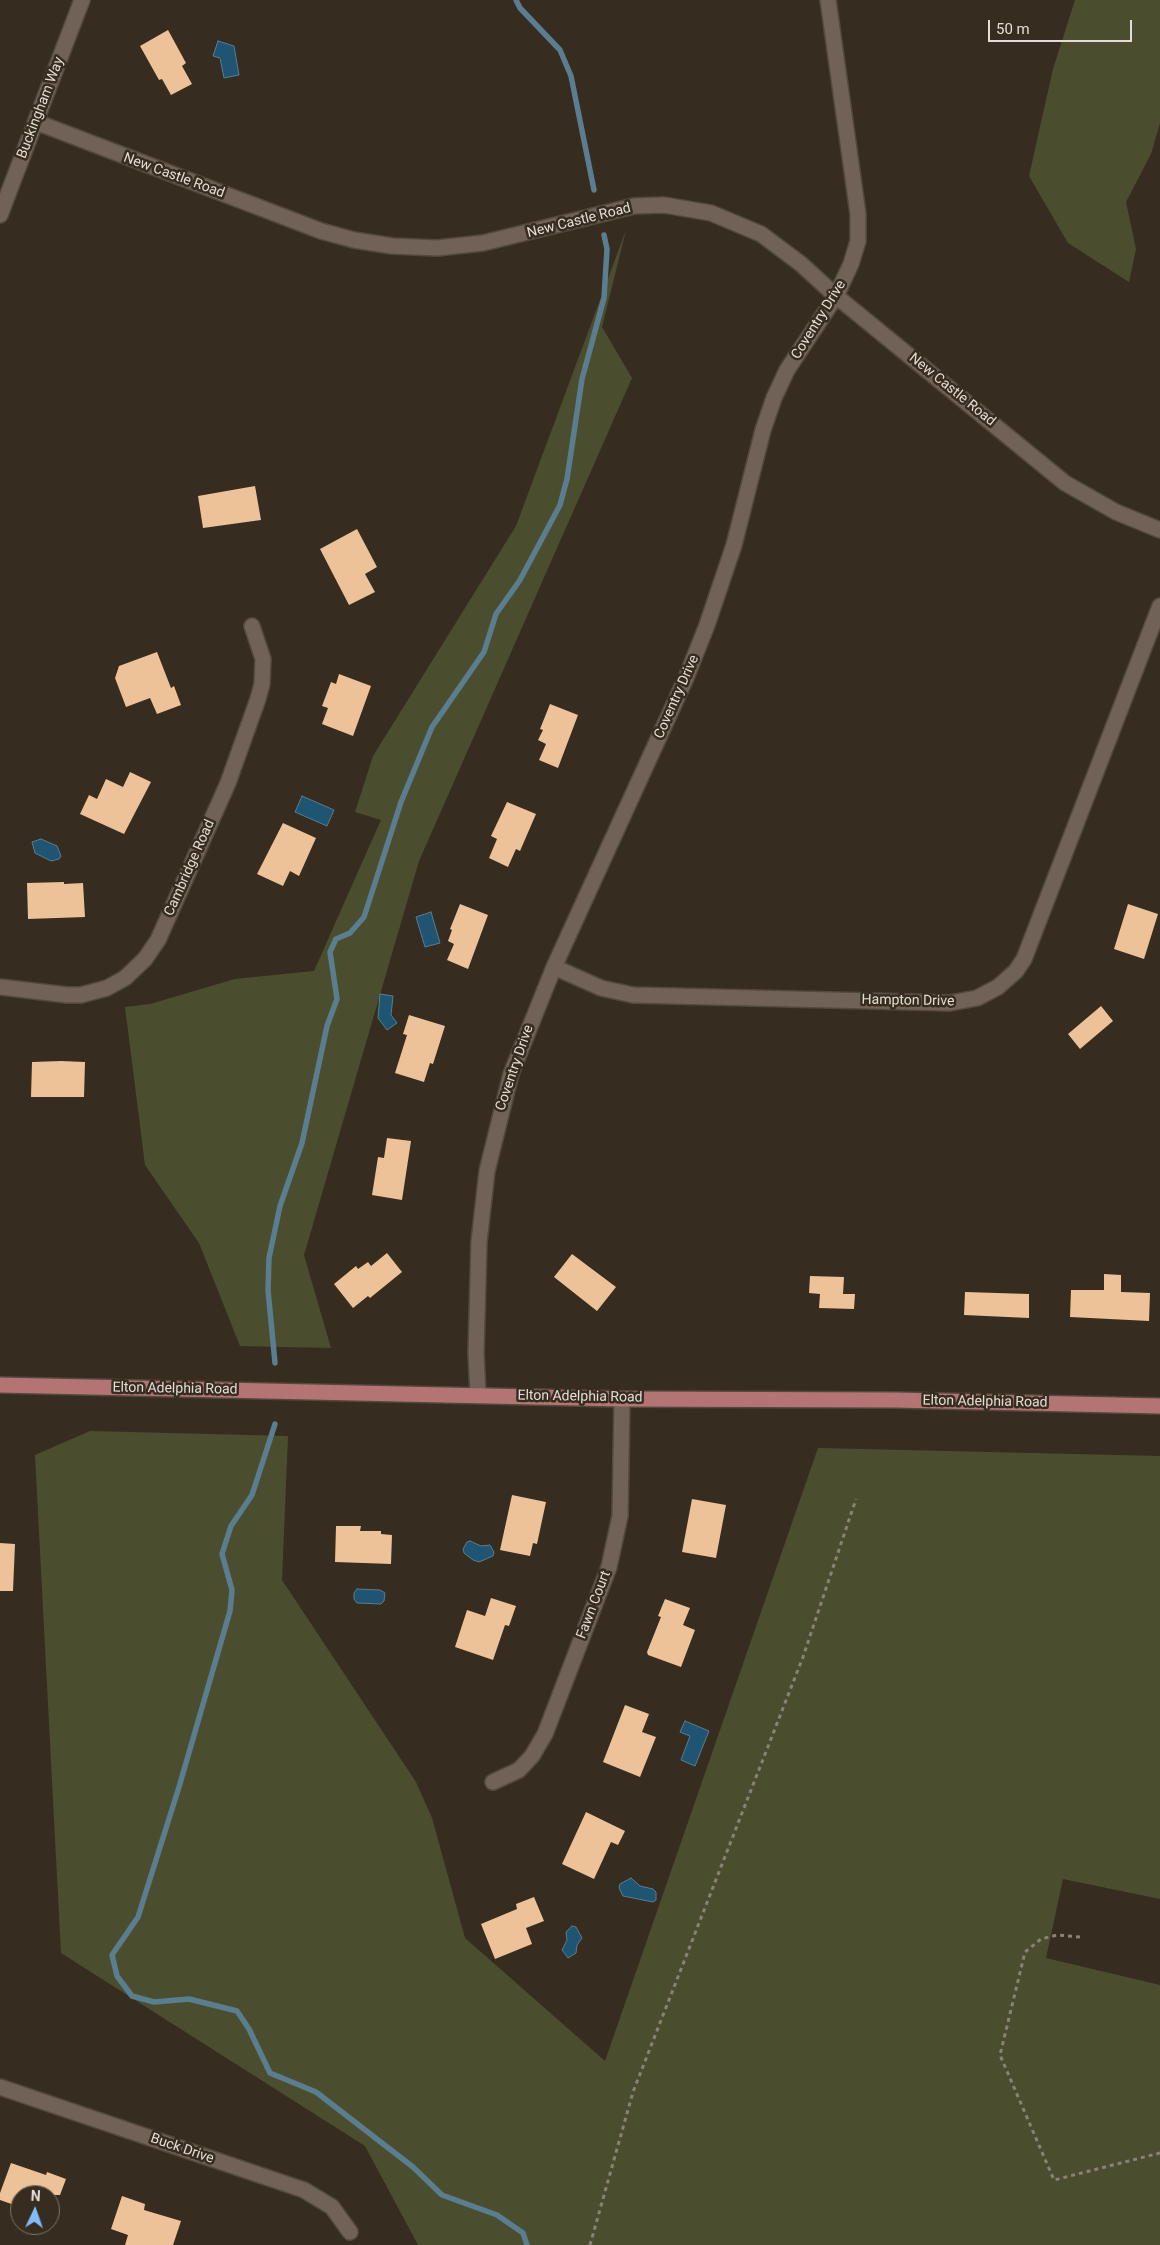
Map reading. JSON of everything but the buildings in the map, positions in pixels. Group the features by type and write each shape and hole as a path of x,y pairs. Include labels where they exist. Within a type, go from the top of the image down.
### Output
{"main road":[{"name":"Elton Adelphia Road","path":"0,1385 622,1399 905,1400 1160,1406"}],"street":[{"name":"Buckingham Way","path":"0,215 82,0"},
{"name":"Coventry Drive","path":"478,1396 476,1353 479,1242 487,1171 511,1074 554,967 686,678 707,625 734,545 763,430 774,398 788,370 836,296 851,264 858,242 858,214 828,0"},
{"name":"New Castle Road","path":"36,122 321,231 354,240 392,246 437,248 483,244 634,206 664,205 691,208 711,213 761,234 801,264 836,296 1065,483 1116,512 1160,530"},
{"name":"Hampton Drive","path":"554,967 601,988 634,995 950,1003 977,998 998,987 1016,970 1024,959 1160,606"},
{"name":"Cambridge Road","path":"0,987 67,995 81,994 113,984 125,978 145,959 158,940 228,782 258,699 262,684 263,659 252,626"},
{"name":"Fawn Court","path":"494,1782 520,1770 532,1756 545,1734 609,1567 620,1516 622,1399"},
{"name":"Buck Drive","path":"0,2087 304,2190 332,2208 350,2232"}],"path":[{"path":"590,2245 633,2092 803,1657 856,1499"},
{"path":"1080,1937 1057,1934 1041,1939 1025,1952 1000,2055 1054,2180 1160,2153"}],"green space":[{"path":"1075,0 1160,0 1160,123 1151,154 1126,202 1136,249 1129,282 1068,243 1029,176 1053,69"},
{"path":"626,230 602,327 632,378 419,861 304,1255 331,1348 240,1346 199,1243 145,1165 125,1007 150,1004 235,979 314,971 381,820 355,812 373,756 516,526"},
{"path":"90,1431 288,1436 282,1580 416,1782 432,1818 465,1938 605,2061 818,1448 1160,1456 1160,1899 1063,1879 1046,1958 1160,1985 1160,2245 418,2245 365,2146 61,1953 35,1455"}],"water":[{"path":"218,41 234,46 239,75 224,78 220,58 213,56"},
{"path":"302,796 334,810 327,826 295,812"},
{"path":"41,839 57,846 61,856 59,859 51,861 35,853 32,842"},
{"path":"431,912 440,943 425,947 416,917"},
{"path":"380,994 393,996 391,1015 397,1023 387,1030 378,1018"},
{"path":"470,1541 481,1546 490,1545 494,1552 493,1556 479,1562 473,1560 464,1553 463,1549 467,1542"},
{"path":"357,1589 380,1590 385,1593 384,1601 381,1604 357,1603 354,1599 354,1593"},
{"path":"685,1721 709,1731 695,1766 681,1760 690,1736 680,1732"},
{"path":"631,1878 640,1886 653,1889 656,1892 656,1900 653,1902 623,1896 619,1888 620,1884"},
{"path":"572,1926 576,1927 582,1938 577,1945 576,1953 568,1958 562,1950 567,1940 566,1932"}],"waterway":[{"path":"516,0 520,8 560,50 571,76 594,190"},
{"path":"275,1363 268,1290 269,1258 280,1206 302,1143 327,1026 337,999 330,952 336,939 350,933 364,917 401,802 432,727 484,652 496,614 520,580 560,505 567,479 582,379 604,298 607,249 604,235"},
{"path":"275,1424 252,1495 231,1526 222,1554 232,1590 230,1611 179,1787 138,1917 112,1955 117,1976 132,1996 154,2002 189,1999 237,2011 249,2029 270,2073 316,2092 413,2167 442,2195 497,2215 523,2233 527,2245"}]}
